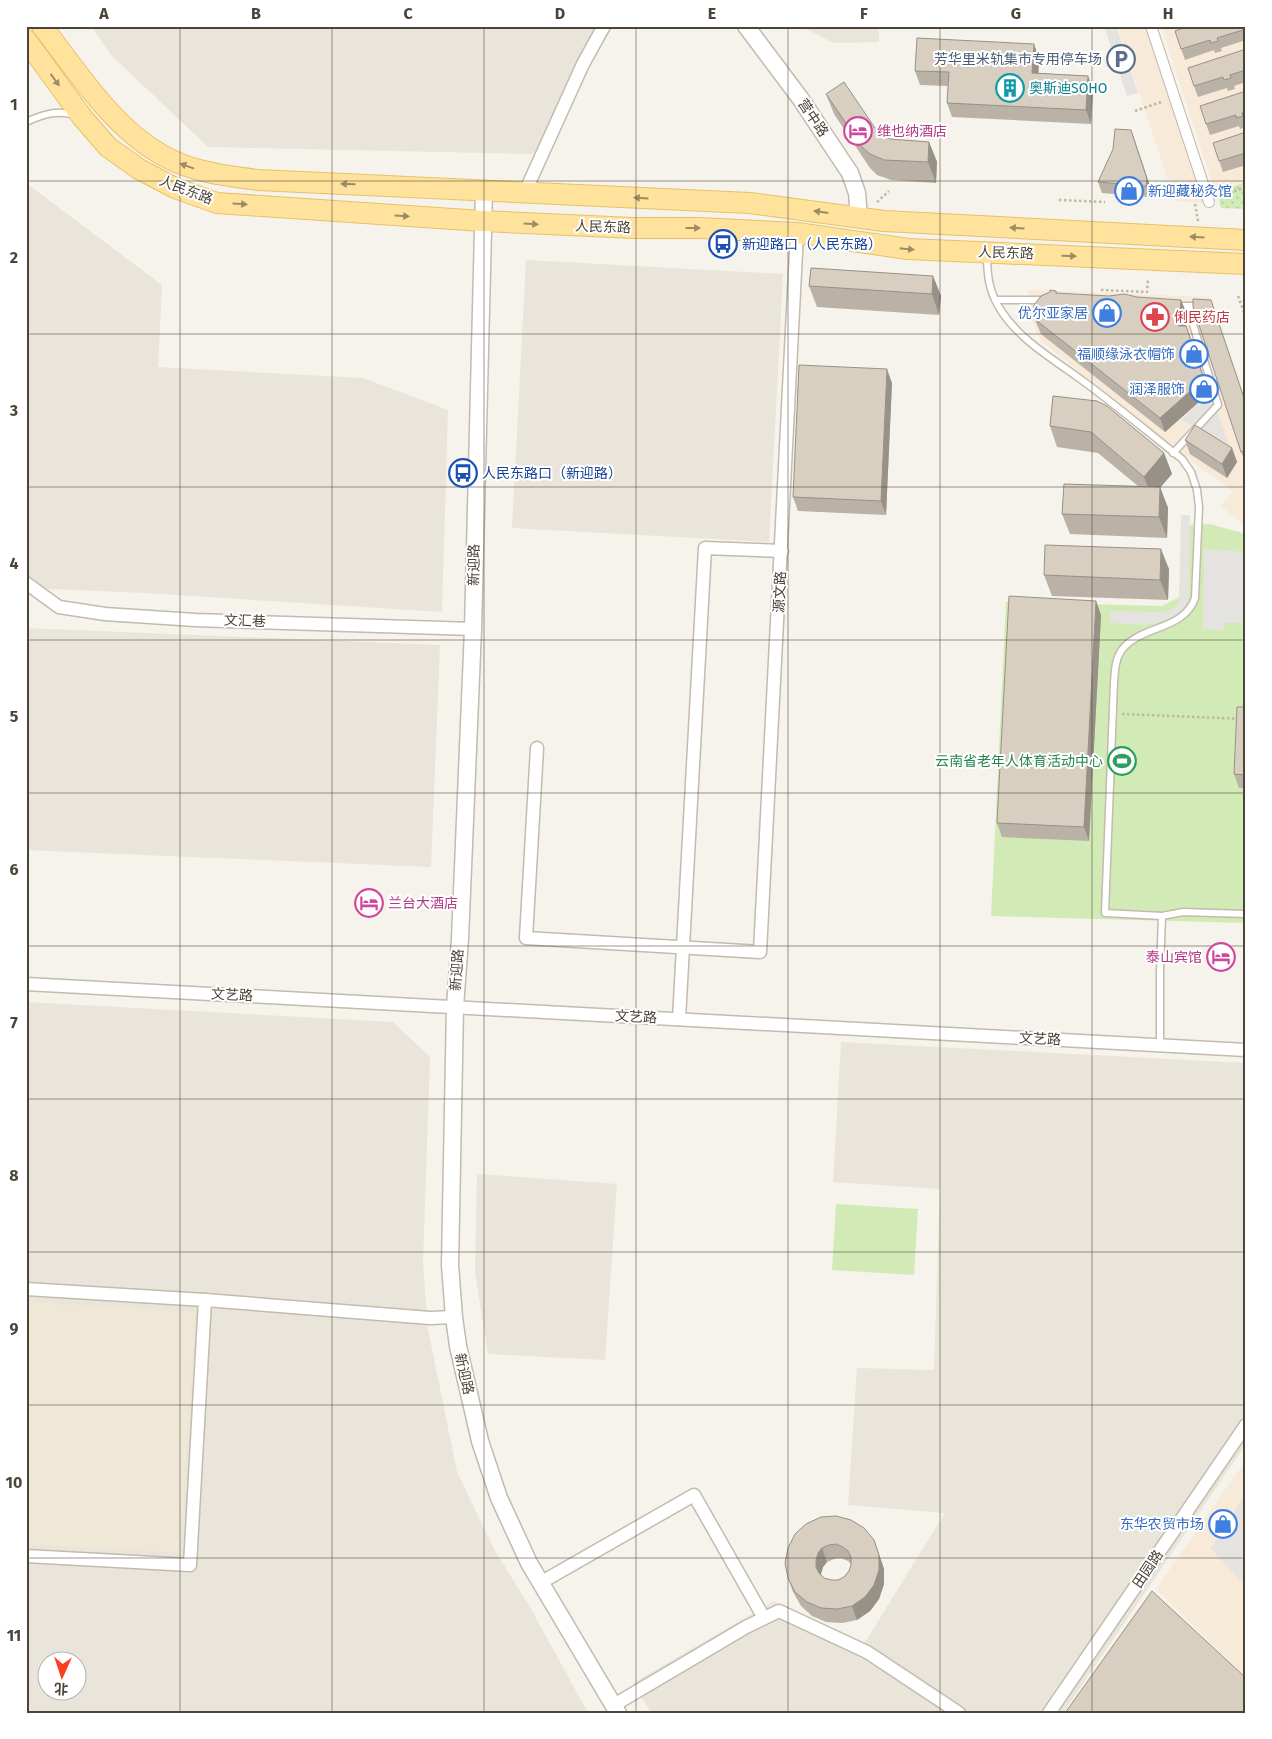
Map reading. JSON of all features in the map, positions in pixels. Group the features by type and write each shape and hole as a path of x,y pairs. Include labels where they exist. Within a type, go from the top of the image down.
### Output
{"main road":[{"name":"人民东路","path":"42,26 102,103 138,139 162,156 191,168 226,176 258,180 750,203 884,222 1246,240"},
{"name":"人民东路","path":"26,40 82,117 108,146 138,169 175,188 217,203 482,221 633,228 698,228 798,232 908,249 1246,264"}],"street":[{"path":"525,192 584,64 604,26"},
{"name":"营中路","path":"746,26 800,98 850,173 857,193 859,218"},
{"path":"1151,26 1209,202"},
{"name":"新迎路","path":"484,190 473,629 460,939 455,1008 450,1247 454,1317 458,1346 480,1441 498,1498 529,1563 616,1709"},
{"name":"源文路","path":"683,948 760,952 798,232"},
{"path":"679,1020 705,548 782,552"},
{"name":"文汇巷","path":"26,583 59,607 106,614 195,620 473,629"},
{"path":"537,748 526,938 683,948"},
{"name":"文艺路","path":"26,984 1246,1050"},
{"path":"26,1290 205,1300 430,1318 454,1317"},
{"path":"26,1556 190,1565 205,1300"},
{"name":"田园路","path":"1049,1713 1246,1425"},
{"path":"540,1582 694,1496 764,1618"},
{"path":"616,1709 746,1627 779,1611 867,1652 959,1713"}],"lane":[{"path":"26,122 48,113 59,112 82,117"},
{"path":"987,253 987,279 1001,311 1011,324 1029,341 1084,381 1182,460 1191,472 1197,490 1195,598 1192,607 1186,614 1171,623 1146,633 1126,645 1120,652 1116,663 1105,913 1162,916 1183,912 1246,914"},
{"path":"996,300 1049,300"},
{"path":"1163,305 1191,306 1191,318 1218,405 1174,453"},
{"path":"1160,1046 1162,916"}],"path":[{"path":"1135,111 1161,102"},
{"path":"1059,200 1105,202"},
{"path":"1101,290 1147,292"},
{"path":"1238,296 1246,318"},
{"path":"1113,714 1246,719"}],"shaded area":[{"path":"91,26 613,26 533,154 208,147 111,55"},
{"path":"801,26 879,26 879,42 833,43"},
{"name":"芳华里米轨集市专用停车场","path":"1104,26 1116,26 1138,93 1127,96"},
{"path":"1117,26 1156,26 1215,204 1175,201"},
{"path":"1161,26 1246,26 1246,180 1215,192"},
{"path":"26,183 162,285 158,367 363,378 448,410 442,612 146,593 26,588"},
{"path":"526,260 783,274 769,542 512,528"},
{"path":"1029,290 1210,297 1246,399 1246,526 1221,506 1233,491 1192,462 1041,341 1027,309"},
{"path":"1210,393 1229,445 1181,420"},
{"path":"1181,515 1190,515 1189,600 1185,607 1178,614 1158,623 1146,625 1110,623 1110,611 1164,612 1176,607 1179,600"},
{"path":"1204,549 1236,551 1246,554 1246,623 1225,623 1224,630 1203,629"},
{"path":"26,628 440,645 431,867 26,850"},
{"path":"26,1002 393,1022 430,1057 423,1262 428,1329 457,1472 494,1549 530,1607 588,1713 26,1713"},
{"path":"841,1042 1246,1063 1246,1444 1063,1713 651,1713 633,1683 774,1601 857,1655 945,1513 848,1505 857,1368 934,1370 940,1189 833,1182"},
{"path":"477,1174 617,1184 605,1360 488,1354 475,1272"},
{"path":"26,1302 195,1312 180,1553 26,1544"},
{"name":"东华农贸市场","path":"1246,1460 1246,1677 1156,1589"},
{"path":"1246,1493 1246,1586 1211,1549"}],"green space":[{"path":"1246,182 1246,209 1221,208 1217,192"},
{"name":"云南省老年人体育活动中心","path":"1210,524 1246,534 1246,923 991,916 1006,602 1162,606 1189,592 1187,525"},
{"path":"836,1204 918,1209 914,1275 832,1270"}],"building":[{"path":"1189,26 1246,26 1246,29 1217,38 1218,41 1211,43 1210,40 1181,49 1175,31"},
{"name":"奥斯迪SOHO","path":"917,38 1034,44 1032,73 1088,76 1086,110 947,103 949,72 915,71"},
{"path":"1246,49 1246,70 1230,75 1231,78 1224,80 1223,77 1194,86 1188,68"},
{"path":"844,82 875,128 882,134 890,139 929,142 928,162 884,160 870,154 863,148 826,94"},
{"path":"1246,91 1246,112 1242,113 1243,116 1236,118 1236,115 1206,124 1200,106"},
{"path":"1115,129 1131,130 1147,179 1146,186 1098,182 1113,149"},
{"path":"1246,132 1246,153 1219,161 1213,143"},
{"path":"811,268 933,276 932,294 809,286"},
{"path":"1050,290 1056,291 1056,293 1109,296 1124,294 1137,297 1181,300 1179,326 1186,326 1204,379 1160,418 1036,320 1033,315 1034,305 1041,296 1050,292"},
{"path":"1193,299 1211,300 1246,404 1246,451 1241,452 1193,307"},
{"path":"799,365 887,369 881,501 793,497"},
{"path":"1053,396 1097,401 1107,406 1164,453 1144,477 1091,432 1050,426"},
{"path":"1195,425 1232,448 1222,464 1185,440"},
{"path":"1064,484 1160,487 1159,517 1062,514"},
{"path":"1045,545 1161,549 1160,580 1044,575"},
{"path":"1009,596 1096,601 1084,827 997,823"},
{"path":"1237,707 1246,707 1246,775 1234,774"},
{"path":"836,1516 851,1520 864,1528 874,1540 879,1555 879,1570 874,1585 865,1597 852,1606 837,1609 821,1608 807,1602 795,1592 788,1578 785,1563 788,1548 795,1534 806,1524 821,1517","holes":["836,1544 843,1547 851,1557 849,1571 838,1580 824,1578 816,1567 818,1553 822,1548 829,1545"]},
{"path":"1152,1591 1246,1678 1246,1713 1065,1713"}],"place":[{"name":"芳华里米轨集市专用停车场","path":"1121,59"},
{"name":"奥斯迪SOHO","path":"1010,88"},
{"name":"维也纳酒店","path":"858,131"},
{"name":"新迎藏秘灸馆","path":"1129,191"},
{"name":"新迎路口（人民东路）","path":"723,244"},
{"name":"优尔亚家居","path":"1107,313"},
{"name":"俐民药店","path":"1155,317"},
{"name":"福顺缘泳衣帽饰","path":"1194,354"},
{"name":"润泽服饰","path":"1204,389"},
{"name":"人民东路口（新迎路）","path":"463,473"},
{"name":"云南省老年人体育活动中心","path":"1122,761"},
{"name":"兰台大酒店","path":"369,903"},
{"name":"泰山宾馆","path":"1221,957"},
{"name":"东华农贸市场","path":"1223,1524"}]}
